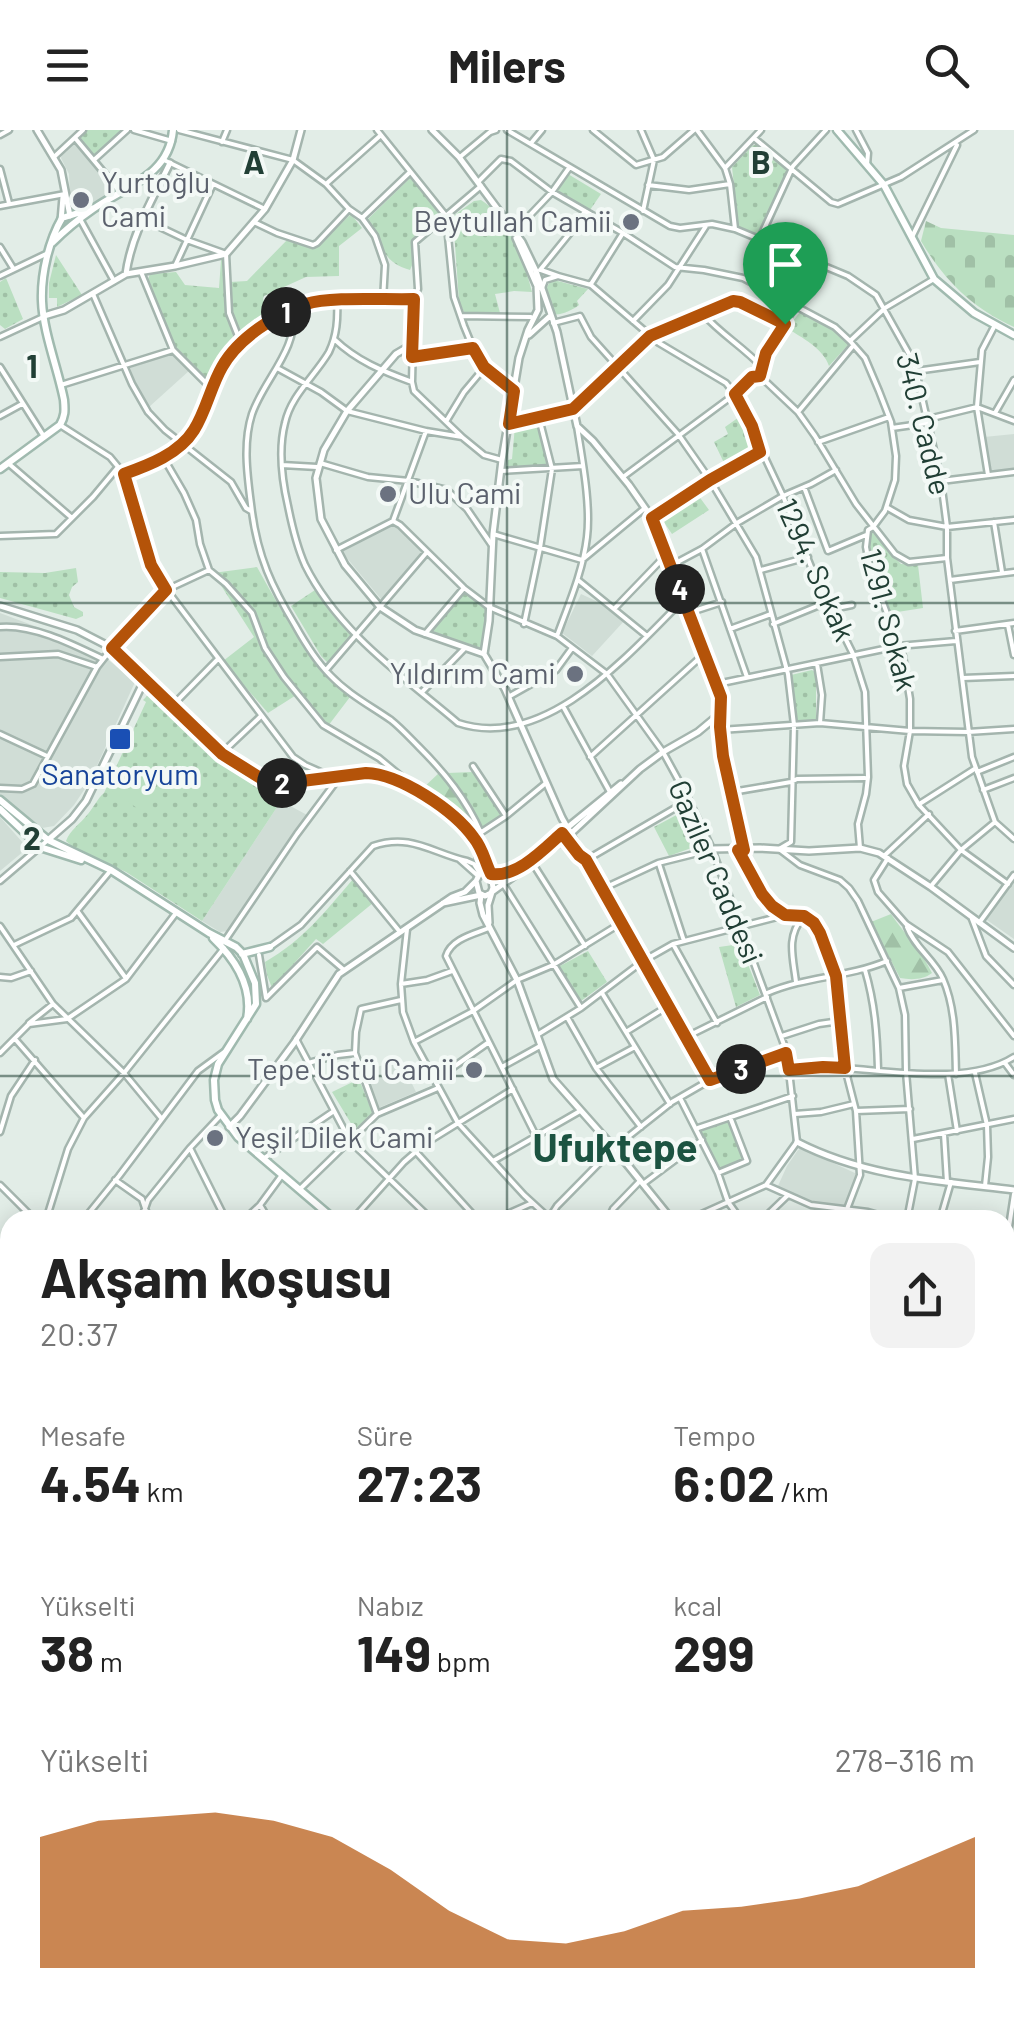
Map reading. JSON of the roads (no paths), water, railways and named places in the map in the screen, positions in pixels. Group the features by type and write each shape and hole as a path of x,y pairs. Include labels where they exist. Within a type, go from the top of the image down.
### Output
{"main road":[{"path":"0,469 60,424 66,412 42,302 49,249 70,221 147,178 167,162 176,130"},
{"path":"837,130 884,186 934,278 974,313 1014,335"},
{"path":"0,800 48,840 111,870 243,954 257,997 252,1013 218,1064 215,1100 229,1128 324,1210"},
{"path":"0,809 40,847 111,870"},
{"path":"224,944 240,970 248,1002 246,1023"},
{"path":"232,957 270,947"},
{"path":"240,970 270,947"}],"street":[{"path":"0,135 9,130"},
{"path":"37,130 61,170 65,194 62,200 70,221 114,281"},
{"path":"54,157 82,130"},
{"path":"95,160 126,130"},
{"path":"134,130 172,142"},
{"path":"176,130 293,160 326,184 362,218 374,236 386,265 383,300"},
{"path":"222,142 227,130"},
{"path":"0,336 64,310 126,274 226,254 266,209 293,160 302,130"},
{"path":"432,130 459,157 522,242 538,270 560,348 584,466 588,534 578,580 557,636"},
{"path":"459,157 496,130"},
{"name":"340. Cadde","path":"506,130 670,226 712,224 735,228 848,276 876,294 913,360 941,480 956,641 976,770 995,822 1014,838"},
{"path":"531,144 542,130"},
{"path":"593,130 636,165 663,157 695,130 725,168 735,228"},
{"path":"641,130 654,160 644,211"},
{"path":"725,168 761,130"},
{"path":"759,240 791,170 826,130"},
{"path":"856,130 868,156 867,164"},
{"path":"754,138 838,204 884,186 974,130"},
{"path":"326,184 379,132 446,216 454,298 473,348 484,367 514,391"},
{"path":"75,138 121,193"},
{"path":"911,240 960,141"},
{"name":"1291. Sokak","path":"479,184 501,159 511,161 552,192 679,268 743,278 835,327 865,358 889,417 896,456 895,480 886,507 866,536 870,568 903,656 910,731 904,766 906,784 961,850 1008,884"},
{"path":"126,274 142,219 167,162 266,209"},
{"path":"569,168 515,234 537,286 536,314 520,358 502,460 484,654 508,697 567,834 586,860 710,1080"},
{"path":"0,169 10,204"},
{"path":"362,218 410,172"},
{"path":"175,266 213,184"},
{"path":"479,184 415,242 418,289 414,299 412,382 414,391 462,437 484,454 502,460"},
{"path":"648,186 689,190 730,184"},
{"path":"0,206 65,194"},
{"path":"254,222 312,245 349,209"},
{"path":"538,270 585,211"},
{"path":"142,219 226,254"},
{"path":"633,321 668,285 707,225"},
{"path":"591,284 623,233"},
{"path":"757,285 772,244"},
{"path":"0,247 13,269"},
{"path":"0,276 49,249"},
{"path":"226,254 230,313 241,344"},
{"name":"1294. Sokak","path":"538,270 591,284 659,344 726,384 735,394 852,654 865,692 868,778 858,824 860,848"},
{"path":"141,272 173,350 207,384"},
{"path":"542,288 545,280 558,276"},
{"path":"798,412 885,308 934,278"},
{"path":"93,294 148,412 231,482 252,512"},
{"path":"124,474 163,457 183,443 194,429 222,367 272,317 310,302 414,299"},
{"path":"337,300 338,326 329,350 294,400 284,422 281,465 291,520 305,565 356,636 458,723 472,728 510,728 562,707 606,674 684,599"},
{"path":"509,424 573,409 650,336 733,301 785,324"},
{"path":"760,376 766,353 796,306"},
{"path":"461,316 536,314 547,308"},
{"path":"293,309 295,320 290,340 252,414 246,470 261,559 273,589 308,648 326,670 354,696 395,723 442,770 472,813 490,873 490,925"},
{"path":"536,314 560,348"},
{"path":"703,314 761,366"},
{"path":"527,337 551,315"},
{"path":"553,323 580,316 591,337 678,434 756,556 787,670 794,725 791,842 779,849"},
{"path":"988,476 977,407 982,350 995,325"},
{"path":"334,338 347,352 381,371 412,382"},
{"path":"413,344 396,354 346,411 324,450 316,478 321,518 345,565 380,607 424,634 484,654"},
{"path":"412,357 473,348"},
{"path":"61,385 173,350"},
{"path":"916,371 980,362"},
{"path":"0,367 44,436"},
{"path":"447,421 484,367"},
{"path":"277,368 346,411 462,437"},
{"path":"622,477 735,394 752,377 760,376"},
{"path":"760,376 798,412 873,527 902,559 925,562 947,558"},
{"path":"995,413 1014,380"},
{"path":"0,416 23,403"},
{"path":"892,428 977,407 1014,421"},
{"path":"818,442 889,417"},
{"path":"524,624 552,469 540,418"},
{"path":"60,424 110,457 124,474 151,565 166,590 293,757 332,777"},
{"path":"577,426 652,518 721,697 723,756 741,850 762,894 785,915"},
{"path":"336,550 393,521 426,431"},
{"path":"652,518 760,452"},
{"path":"163,457 196,520 209,570 252,613 275,666 323,724 379,758 478,838 483,915 517,980 552,1078 664,1210"},
{"path":"8,463 72,518"},
{"path":"281,465 319,465 446,490 459,500 493,546"},
{"path":"501,470 584,466"},
{"path":"0,536 56,534 118,467"},
{"path":"672,566 702,550 736,523 836,470"},
{"path":"941,480 1014,472"},
{"path":"804,487 828,550 866,536"},
{"path":"886,507 909,520 947,527 1014,520"},
{"path":"582,560 645,508"},
{"name":"Gaziler Caddesi","path":"393,521 464,588 489,606 557,636 606,674 662,752 712,849 781,1036 797,1142"},
{"path":"994,522 1002,573"},
{"path":"494,534 582,560"},
{"path":"702,550 747,676"},
{"path":"326,670 427,552"},
{"path":"614,608 667,554"},
{"path":"760,570 808,557"},
{"path":"0,788 22,789 33,784 96,667 166,590 209,570"},
{"path":"950,580 1014,572"},
{"path":"578,580 648,636"},
{"path":"424,634 464,588"},
{"path":"688,613 722,602"},
{"path":"773,624 827,602"},
{"path":"831,610 852,605"},
{"path":"0,606 78,630 112,648 222,754 262,778 278,784 378,773 422,794"},
{"path":"730,629 771,614"},
{"path":"955,631 1011,623 1014,655"},
{"path":"0,628 10,626 60,639 103,659"},
{"path":"717,684 852,654 956,641"},
{"path":"508,697 556,670 572,648"},
{"path":"422,692 464,649"},
{"path":"0,657 58,654 96,667"},
{"path":"590,757 704,654"},
{"path":"173,705 218,659"},
{"path":"817,664 822,695 820,723"},
{"path":"963,678 1014,676"},
{"path":"0,881 72,819 86,801 145,679"},
{"path":"562,707 610,792"},
{"path":"443,903 488,895 567,834 662,752 698,732 722,712"},
{"path":"222,754 261,716"},
{"path":"720,730 820,723 910,731 1014,729"},
{"path":"0,734 47,756"},
{"path":"919,804 976,770 1014,757"},
{"path":"472,766 506,816"},
{"path":"49,1210 68,1149 84,1118 224,944 340,776"},
{"path":"732,792 797,779 868,778"},
{"path":"983,790 1014,778"},
{"path":"229,1128 296,1040 339,974 465,892 478,876 506,874 567,834 626,781"},
{"path":"478,838 546,783"},
{"path":"586,860 689,800"},
{"path":"929,814 886,857 874,880 878,892 906,924 948,952 1014,1036"},
{"path":"931,887 961,850 995,822"},
{"path":"270,947 300,925 373,846 386,841 418,842 474,864 478,876"},
{"path":"602,888 658,863 712,849 860,848 886,857 1014,948"},
{"path":"779,849 800,865 840,880 849,888 900,988 916,1179 909,1210"},
{"path":"658,863 684,940"},
{"path":"535,867 585,946"},
{"path":"14,945 58,926 78,912 111,870"},
{"path":"350,871 404,931 403,1012 434,1081 458,1123 539,1210"},
{"path":"979,923 1014,875"},
{"path":"503,883 581,1008"},
{"path":"78,912 126,979"},
{"path":"28,1024 67,1020 126,979 176,913"},
{"path":"537,1035 581,1008 642,960 672,944 785,915 804,916 820,933 836,976 845,1068 855,1107 860,1176 847,1209"},
{"path":"796,982 791,939 804,916"},
{"path":"971,917 986,956 1014,985"},
{"path":"414,1042 622,922"},
{"path":"906,924 916,946 943,980 955,1028 956,1074"},
{"path":"490,925 455,942 446,956 536,1136"},
{"path":"0,926 53,1004 124,1073 162,1119"},
{"path":"672,944 717,1023"},
{"path":"259,955 266,998 317,947 344,970"},
{"path":"685,1037 796,982 865,970 887,962"},
{"path":"865,970 874,998 878,1070"},
{"path":"0,977 11,978 32,971"},
{"path":"401,984 452,971"},
{"path":"900,988 943,980"},
{"path":"602,993 670,1104"},
{"path":"376,1114 355,1053 356,1032 362,1009 402,1000"},
{"path":"0,1053 53,1004"},
{"path":"626,1032 668,1006"},
{"path":"567,1017 596,1068 640,1127"},
{"path":"781,1036 840,1021"},
{"path":"14,1038 84,1118"},
{"path":"296,1040 350,1141 422,1210"},
{"path":"434,1081 489,1042"},
{"path":"502,1067 540,1046"},
{"path":"596,1068 635,1047"},
{"path":"91,1210 198,1071 228,1050"},
{"path":"308,1063 355,1053"},
{"path":"554,1210 614,1148 670,1104 710,1080 786,1053"},
{"path":"789,1070 823,1067 975,1073 1014,1057"},
{"path":"0,1132 11,1096 35,1060"},
{"path":"1005,1062 1014,1075"},
{"path":"975,1073 987,1126 985,1186"},
{"path":"948,1074 957,1131"},
{"path":"300,1189 376,1114 438,1088"},
{"path":"361,1210 416,1152 512,1089"},
{"path":"696,1128 793,1096"},
{"path":"680,1098 733,1210"},
{"path":"795,1114 855,1107 910,1109"},
{"path":"262,1160 334,1111"},
{"path":"492,1161 580,1111"},
{"path":"144,1209 190,1148 221,1115"},
{"path":"718,1173 747,1161 730,1117"},
{"path":"913,1139 1014,1119"},
{"path":"942,1210 949,1182 944,1134"},
{"path":"612,1210 642,1182 702,1140"},
{"path":"710,1210 766,1185 797,1142 859,1168 1014,1192"},
{"path":"190,1148 221,1210"},
{"path":"416,1152 469,1210"},
{"path":"255,1210 282,1175"},
{"path":"116,1180 142,1199 144,1209"},
{"path":"0,1184 25,1210"},
{"path":"766,1185 810,1205 851,1210"},
{"path":"772,1210 787,1196"},
{"path":"516,1210 532,1203"},
{"path":"260,1205 263,1210"}],"place":[{"name":"Yurtoğlu Cami","path":"81,200"},
{"name":"Beytullah Camii","path":"631,222"},
{"name":"Ulu Cami","path":"388,494"},
{"name":"Yıldırım Cami","path":"575,674"},
{"name":"Sanatoryum","path":"120,739"},
{"name":"Tepe Üstü Camii","path":"474,1070"},
{"name":"Yeşil Dilek Cami","path":"215,1138"}],"district":[{"name":"Ufuktepe","path":"615,1148"}]}
